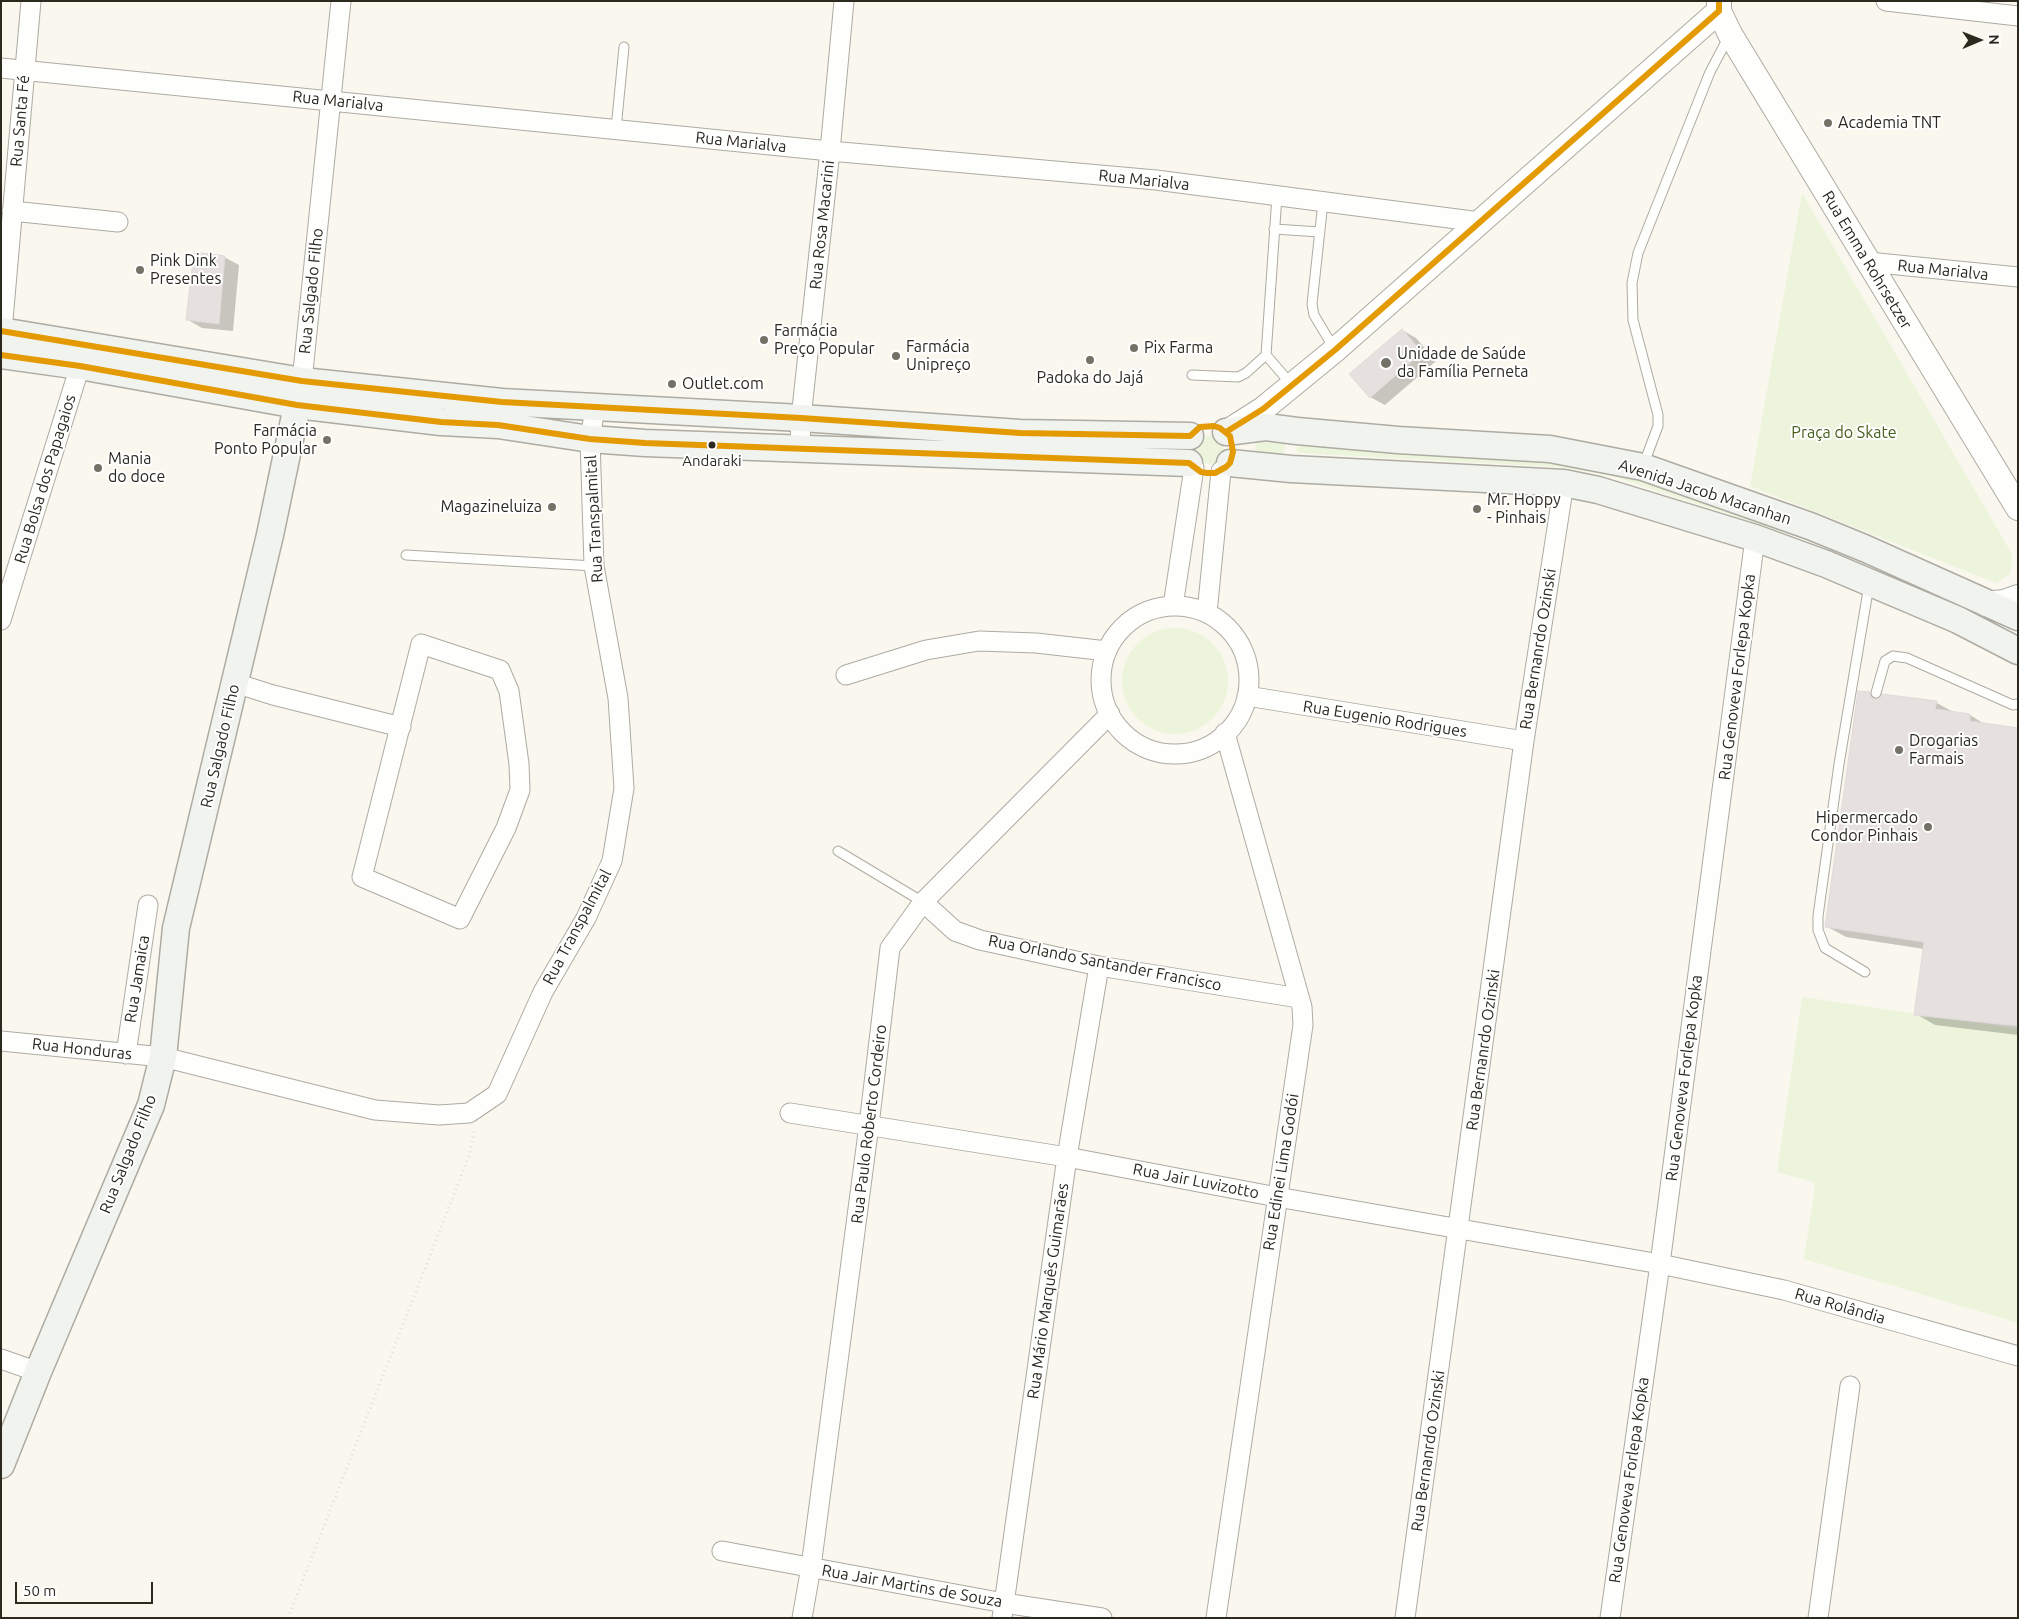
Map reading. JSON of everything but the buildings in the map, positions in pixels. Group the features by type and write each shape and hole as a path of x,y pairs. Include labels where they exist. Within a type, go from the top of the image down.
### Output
{"main road":[{"path":"1,331 441,422 498,425 590,438 645,443 1192,465 1207,473 1225,467 1233,447 1226,432 1214,426 1207,426 1200,427 1190,436 1186,449 1192,465"},
{"path":"1,354 80,366 300,393 801,418 1020,433 1190,436"},
{"name":"Rua Salgado Filho","path":"1,1465 38,1372 151,1105 163,1058 176,928 270,535 300,393"},
{"name":"Avenida Jacob Macanhan","path":"1226,432 1266,427 1398,440 1550,449 1643,468 1810,526 2018,617"},
{"path":"1291,470 1290,447 1297,431"},
{"name":"Avenida Jacob Macanhan","path":"1225,467 1332,470 1564,483 1598,490 1755,538 1826,564 1958,620 2018,651"}],"street":[{"name":"Rua Santa Fé","path":"1,331 31,1"},
{"name":"Rua Salgado Filho","path":"300,393 340,1"},
{"name":"Rua Rosa Macarini","path":"800,448 801,418 844,1"},
{"path":"1886,1 2018,16"},
{"path":"1226,432 1263,409 1335,350 1719,6"},
{"name":"Rua Emma Rohrsetzer","path":"1719,6 1730,34 2018,508"},
{"name":"Rua Marialva","path":"1,68 830,151 1156,180 1480,222"},
{"path":"12,211 118,222"},
{"name":"Rua Marialva","path":"1868,262 2018,277"},
{"name":"Rua Bolsa dos Papagaios","path":"1,620 80,366"},
{"name":"Rua Transpalmital","path":"163,1058 375,1110 439,1115 469,1113 497,1094 543,992 586,918 612,862 624,788 618,698 594,566 590,438 596,408"},
{"path":"1173,606 1192,465"},
{"path":"1207,613 1225,467"},
{"name":"Rua Bernanrdo Ozinski","path":"1405,1618 1524,741 1564,483"},
{"name":"Rua Genoveva Forlepa Kopka","path":"1610,1618 1660,1264 1755,538"},
{"path":"1986,604 2004,602 2018,597"},
{"path":"1186,606 1207,613 1229,629 1241,648 1248,668 1247,696 1239,716 1226,734 1212,744 1197,750 1181,754 1148,749 1134,741 1121,730 1110,714 1103,696 1101,680 1107,651 1118,633 1133,619 1152,609 1186,606"},
{"path":"846,675 926,650 979,641 1036,643 1107,651"},
{"path":"421,644 500,670 509,691 519,764 520,790 506,828 460,919 362,877 400,726 421,644"},
{"path":"235,683 273,695 400,726"},
{"name":"Rua Eugenio Rodrigues","path":"1247,696 1524,741"},
{"name":"Rua Paulo Roberto Cordeiro","path":"802,1618 811,1567 869,1125 890,948 923,902 1110,714"},
{"name":"Rua Edinei Lima Godói","path":"1216,1618 1276,1197 1303,1025 1299,998 1226,734"},
{"name":"Rua Orlando Santander Francisco","path":"923,902 955,931 980,940 1099,966 1299,998"},
{"name":"Rua Jamaica","path":"126,1054 148,905"},
{"name":"Rua Mário Marquês Guimarães","path":"1003,1610 1067,1157 1099,966"},
{"name":"Rua Honduras","path":"1,1041 163,1058"},
{"name":"Rua Jair Luvizotto","path":"790,1113 1067,1157 1276,1197 1660,1264"},
{"name":"Rua Rolândia","path":"1660,1264 1784,1290 2018,1356"},
{"path":"1,1359 38,1372"},
{"path":"1818,1618 1850,1386"},
{"name":"Rua Jair Martins de Souza","path":"722,1551 811,1567 1003,1610 1102,1618"}],"lane":[{"path":"1643,468 1658,426 1658,415 1633,320 1632,283 1638,253 1707,79 1730,34"},
{"path":"616,129 624,47"},
{"path":"1192,375 1238,377 1246,373 1266,355 1277,196"},
{"path":"1323,202 1313,310 1314,316 1335,350"},
{"path":"1274,229 1320,232"},
{"path":"1266,355 1293,386"},
{"path":"406,555 594,566"},
{"path":"1865,972 1825,948 1818,930 1818,916 1839,764 1870,582"},
{"path":"1876,693 1884,661 1893,656 1907,658 2013,705 2018,704"},
{"path":"838,851 923,902"}],"path":[{"path":"288,1618 469,1156 481,1106"}],"green space":[{"name":"Praça do Skate","path":"1802,193 2012,554 2010,574 1996,583 1750,486"},
{"path":"1210,436 1220,440 1224,450 1220,460 1210,464 1200,460 1196,450 1200,440"},
{"path":"1257,438 1286,441 1283,454 1256,453 1255,445"},
{"path":"1304,445 1395,454 1403,450 1592,464 1744,512 2018,624 2018,631 1822,545 1612,476 1560,467 1299,453 1296,450 1297,447"},
{"path":"1175,628 1195,632 1212,644 1224,661 1228,681 1224,701 1212,718 1195,730 1175,734 1155,730 1138,718 1126,701 1122,681 1126,661 1138,644 1155,632"},
{"path":"1802,997 2018,1029 2018,1323 1804,1259 1815,1187 1814,1182 1777,1172"}],"transit line":[{"path":"1226,432 1263,409 1335,350 1719,11 1719,1"},
{"path":"1,331 302,381 502,402 801,418 1020,433 1190,436 1200,427 1214,426 1230,436 1233,452 1230,463 1226,467 1215,473 1207,473 1201,472 1189,463 645,443 590,439 498,425 441,422 297,405 80,366 1,355"}],"place":[{"name":"Academia TNT","path":"1828,123"},
{"name":"Pink Dink Presentes","path":"140,270"},
{"name":"Farmácia Preço Popular","path":"764,340"},
{"name":"Pix Farma","path":"1134,348"},
{"name":"Farmácia Unipreço","path":"896,356"},
{"name":"Padoka do Jajá","path":"1090,360"},
{"name":"Unidade de Saúde da Família Perneta","path":"1386,363"},
{"name":"Outlet.com","path":"672,384"},
{"name":"Farmácia Ponto Popular","path":"327,440"},
{"name":"Andaraki","path":"712,445"},
{"name":"Mania do doce","path":"98,468"},
{"name":"Magazineluiza","path":"552,507"},
{"name":"Mr. Hoppy - Pinhais","path":"1477,509"},
{"name":"Drogarias Farmais","path":"1899,750"},
{"name":"Hipermercado Condor Pinhais","path":"1928,827"}]}
